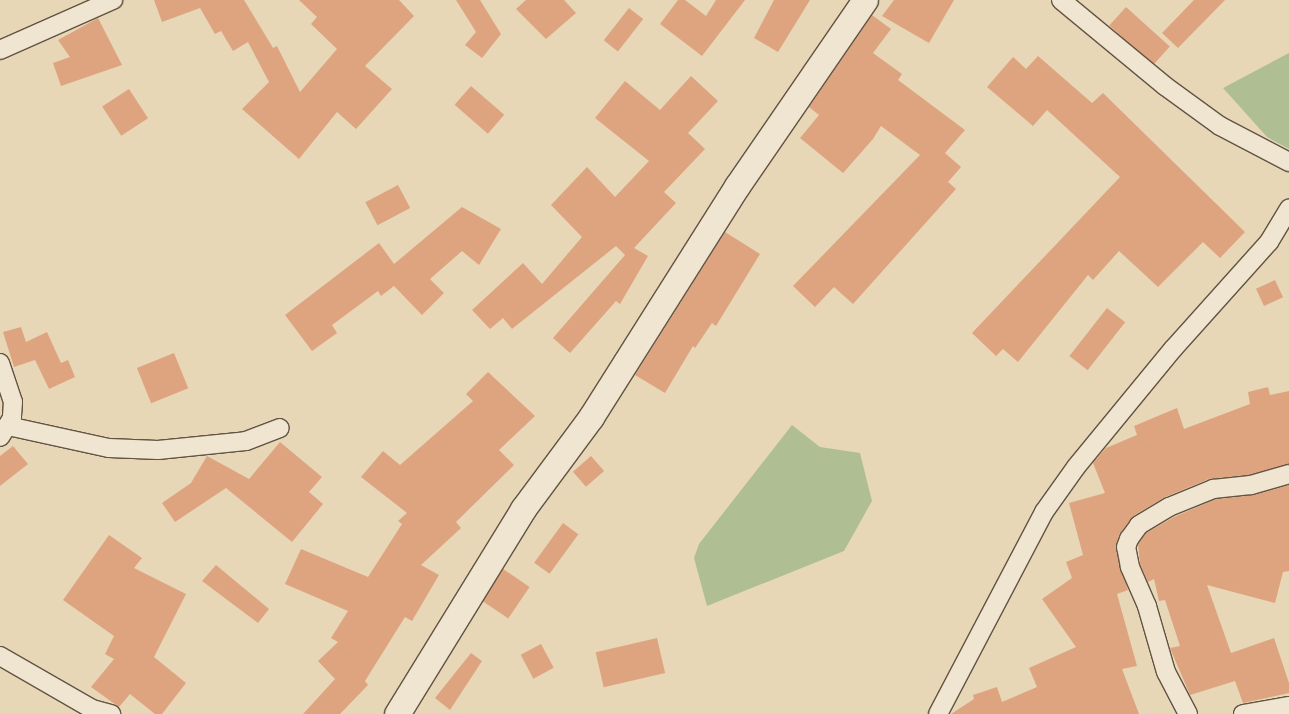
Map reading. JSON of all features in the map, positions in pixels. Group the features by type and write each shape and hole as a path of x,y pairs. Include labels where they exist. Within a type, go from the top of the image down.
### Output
{"street":[{"path":"0,50 113,0"},
{"path":"397,714 523,509 594,412 737,186 865,0"},
{"path":"1061,0 1165,86 1220,126 1289,162"},
{"path":"938,714 1044,512 1076,468 1166,356 1268,242 1289,209"},
{"path":"0,363 13,402 4,432 109,448 158,450 246,441 280,428"},
{"path":"1188,714 1166,672 1148,606 1130,567 1126,547 1129,539 1139,524 1169,507 1213,490 1250,485 1289,474"},
{"path":"0,656 92,709 111,714"},
{"path":"1243,714 1289,706"}],"green space":[{"path":"1289,53 1289,149 1267,137 1223,88"},
{"path":"792,425 820,447 860,453 872,501 844,551 707,606 694,558 699,544"}],"building":[{"path":"154,0 244,0 273,48 277,46 300,92 337,49 311,24 317,17 299,0 399,0 414,16 365,66 392,89 356,129 337,112 299,159 242,109 269,82 248,42 233,51 221,31 215,34 200,8 162,22"},
{"path":"456,0 480,0 501,34 482,58 465,45 476,32"},
{"path":"526,0 564,0 576,13 546,39 516,9"},
{"path":"678,0 685,0 706,16 716,0 745,0 702,56 660,24"},
{"path":"774,0 810,0 778,52 754,38"},
{"path":"894,0 954,0 929,43 882,16"},
{"path":"1194,0 1225,0 1178,48 1162,33"},
{"path":"1126,7 1170,46 1153,65 1109,26"},
{"path":"629,8 643,19 618,51 604,40"},
{"path":"872,15 891,29 873,53 902,74 898,80 965,130 945,153 961,167 948,182 956,189 853,304 834,287 815,307 793,286 920,155 881,126 873,139 843,173 800,138 819,115 809,107"},
{"path":"98,18 122,65 61,86 53,63 70,57 58,40"},
{"path":"1038,56 1092,103 1103,93 1245,232 1220,258 1203,242 1158,287 1119,251 1093,280 1088,275 1018,362 1003,349 996,356 972,333 1120,177 1047,110 1033,126 987,87 1013,57 1026,69"},
{"path":"691,76 718,101 688,133 705,149 664,192 676,203 634,248 648,256 620,304 616,301 570,353 553,338 625,255 616,246 512,329 503,318 490,329 472,310 523,263 542,284 582,237 551,205 587,167 615,197 649,161 595,118 625,81 660,110"},
{"path":"471,86 504,115 488,134 455,105"},
{"path":"129,89 148,118 121,136 102,106"},
{"path":"398,185 410,208 378,225 365,202"},
{"path":"462,207 501,229 479,265 462,251 430,279 444,293 422,315 394,286 381,296 378,291 332,325 337,333 312,351 285,315 379,243 394,264"},
{"path":"725,232 760,254 716,326 712,323 695,348 693,346 665,393 635,375"},
{"path":"1275,280 1283,297 1264,306 1256,289"},
{"path":"1107,308 1125,322 1088,370 1069,356"},
{"path":"21,327 26,342 47,332 61,363 68,360 75,377 49,389 35,360 14,367 3,332"},
{"path":"174,353 188,388 151,403 137,368"},
{"path":"488,372 535,416 499,450 514,465 456,522 461,528 421,565 439,575 412,621 405,617 365,681 368,685 340,714 303,714 335,679 318,661 338,642 331,638 348,611 285,584 301,549 368,577 402,524 398,521 407,513 361,477 383,451 400,465 473,401 466,394"},
{"path":"1268,387 1270,395 1289,391 1289,464 1249,475 1209,479 1165,497 1133,516 1119,535 1116,549 1128,590 1117,594 1137,666 1122,669 1139,714 951,714 974,699 973,695 997,687 1002,702 1037,687 1029,668 1076,647 1042,599 1072,578 1066,562 1083,555 1069,503 1105,493 1093,463 1106,448 1137,435 1134,426 1177,408 1184,429 1250,404 1248,392"},
{"path":"280,442 322,477 309,492 323,504 292,542 226,488 175,522 162,503 191,483 207,456 249,479"},
{"path":"13,446 28,464 0,486 0,456"},
{"path":"591,456 604,471 586,487 573,472"},
{"path":"1289,485 1289,571 1283,572 1275,603 1207,585 1231,653 1274,638 1289,683 1289,693 1243,703 1235,681 1190,695 1170,648 1180,646 1165,600 1159,601 1154,579 1148,582 1140,564 1138,544 1146,533 1174,517 1216,499 1254,495"},
{"path":"563,523 578,534 550,574 534,563"},
{"path":"109,535 142,558 134,568 186,594 154,657 186,683 162,714 155,714 130,694 119,707 91,687 114,659 105,654 114,636 63,600"},
{"path":"216,565 269,609 258,623 202,581"},
{"path":"503,569 530,587 508,618 482,601"},
{"path":"657,638 665,673 604,687 596,652"},
{"path":"541,644 554,668 533,679 521,655"},
{"path":"471,653 482,661 450,710 435,698"}]}
